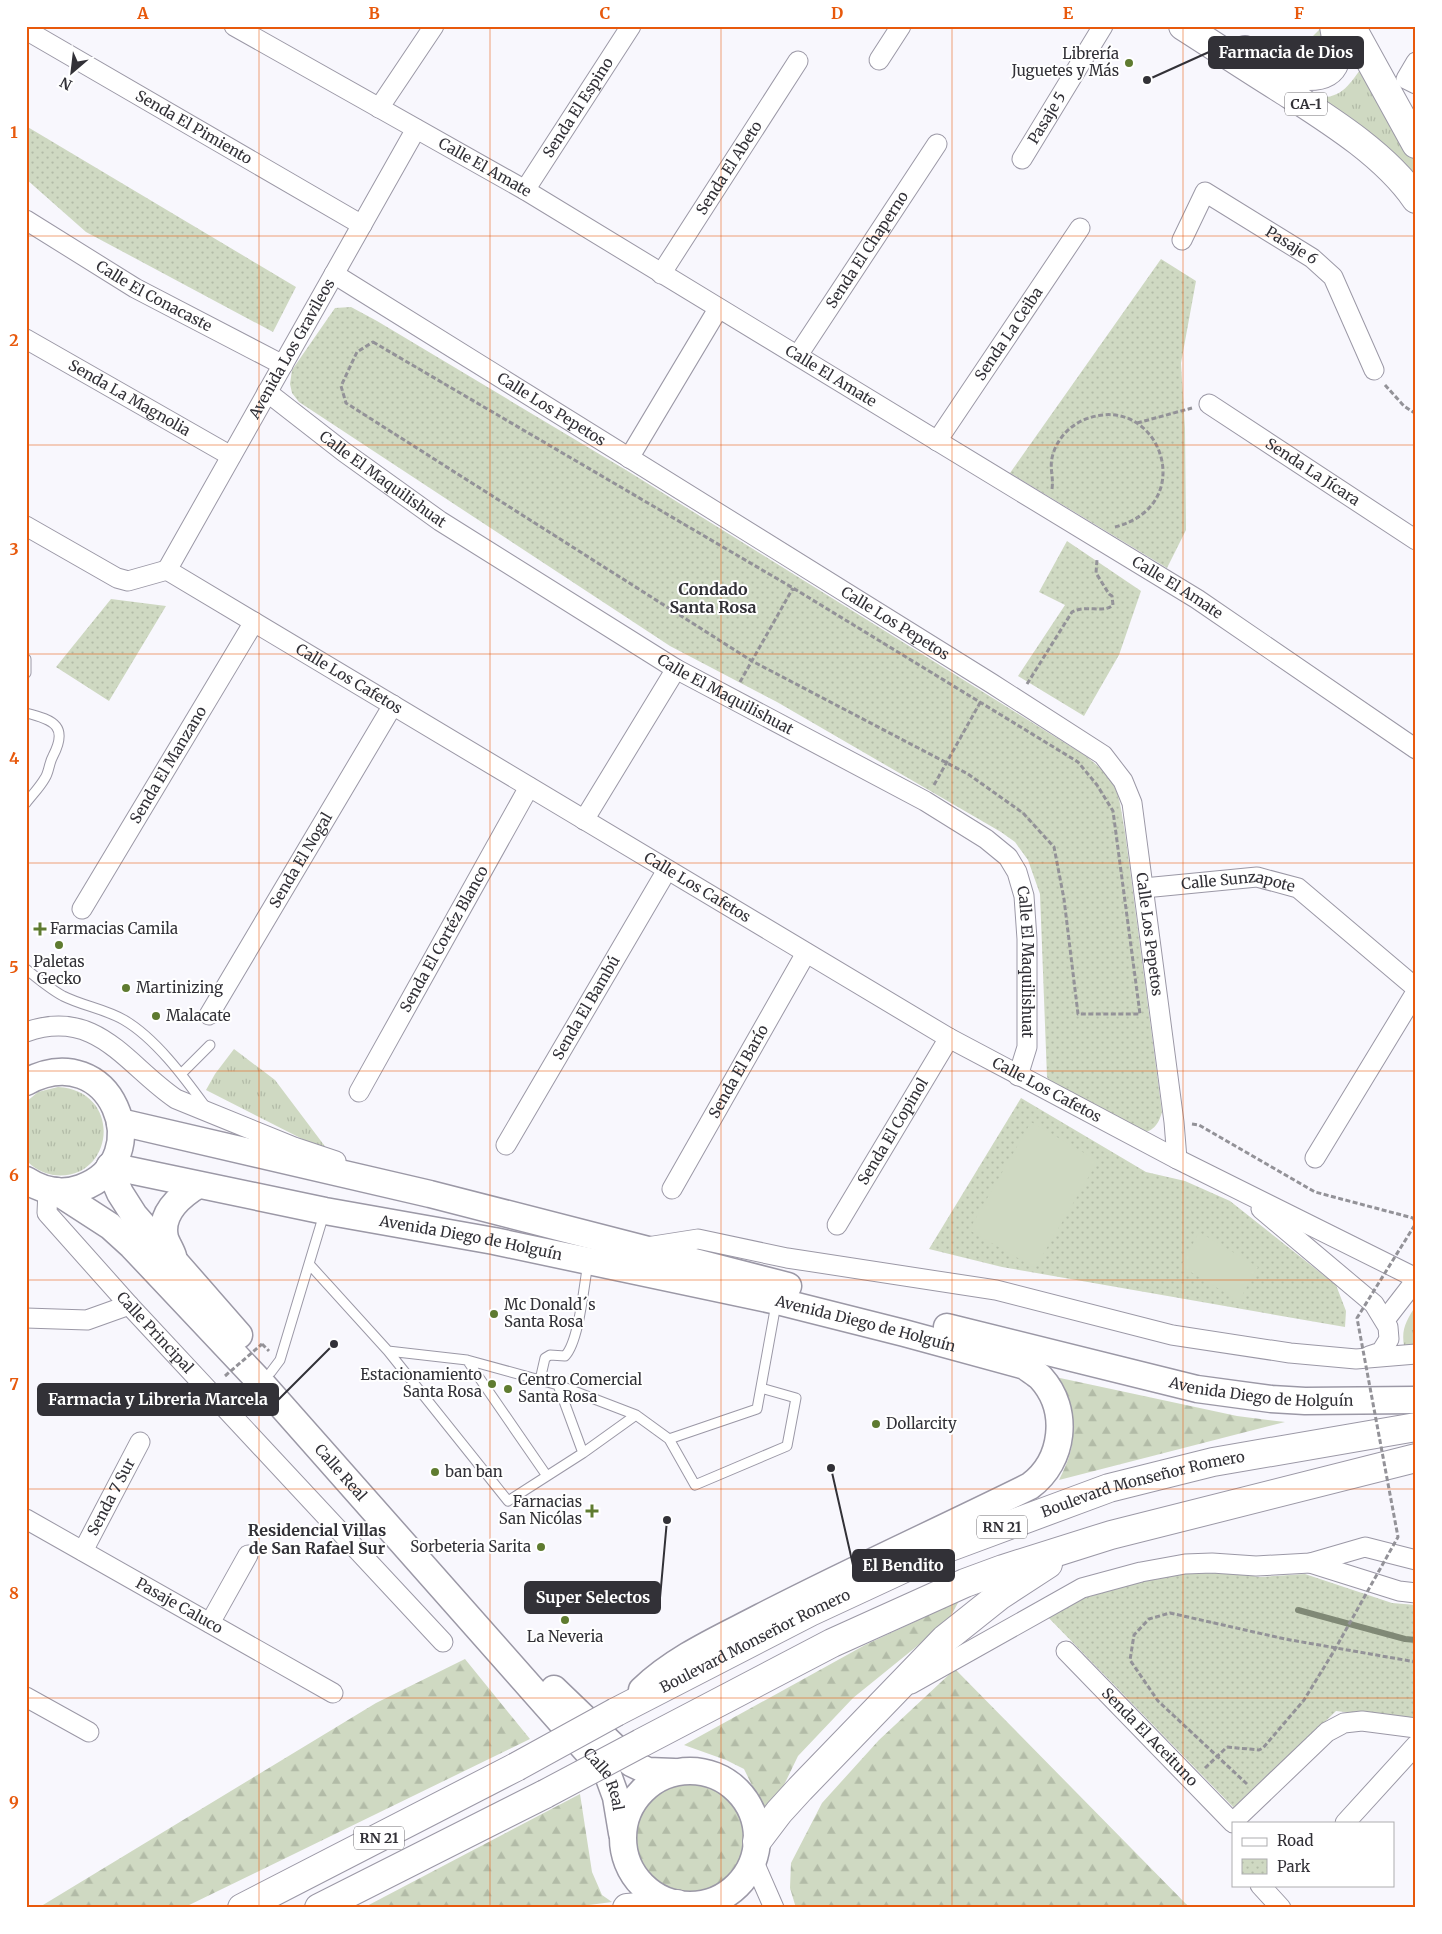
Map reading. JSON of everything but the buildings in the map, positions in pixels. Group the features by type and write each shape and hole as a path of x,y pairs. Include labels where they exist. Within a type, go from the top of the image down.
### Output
{"main road":[{"name":"CA-1","path":"1182,26 1334,122 1368,150 1416,198"},
{"path":"1191,26 1306,76 1325,74 1336,60 1338,51 1334,26"},
{"path":"1351,26 1416,144"},
{"name":"Boulevard Monseñor Romero","path":"242,1908 516,1767 620,1710 810,1612 941,1551 1109,1488 1213,1462 1416,1427"},
{"path":"1255,1497 1416,1458"},
{"path":"1255,1497 1416,1476"},
{"name":"RN 21","path":"319,1908 545,1794 832,1643 898,1612 995,1572 1111,1535 1255,1497"},
{"path":"755,1850 779,1812 945,1639 999,1596 1048,1564 1111,1535"},
{"path":"627,1908 691,1905"}],"street":[{"path":"379,108 434,26"},
{"name":"Senda El Espino","path":"525,190 631,26"},
{"path":"879,60 901,26"},
{"name":"Pasaje 5","path":"1022,159 1103,26"},
{"name":"Calle El Amate","path":"238,27 525,190 1197,599 1416,749"},
{"name":"Senda El Pimiento","path":"26,30 362,225"},
{"name":"Senda El Abeto","path":"661,274 798,61"},
{"path":"1411,82 1416,62"},
{"name":"Avenida Los Gravileos","path":"167,570 416,129"},
{"name":"Senda El Chaperno","path":"798,355 937,144"},
{"name":"Pasaje 6","path":"1182,240 1205,192 1312,258 1333,277 1374,370"},
{"name":"Calle El Conacaste","path":"27,220 135,288 283,365"},
{"name":"Senda La Ceiba","path":"936,441 1080,228"},
{"name":"Calle Los Pepetos","path":"334,274 991,683 1103,755 1123,781 1132,803 1174,1122 1177,1160"},
{"path":"629,458 718,309"},
{"name":"Senda La Magnolia","path":"26,339 231,456"},
{"name":"Calle El Maquilishuat","path":"267,392 344,452 440,521 676,670 925,801 995,846 1012,864 1021,883 1024,896 1027,939 1027,1047 1018,1076"},
{"name":"Senda La Jícara","path":"1209,404 1416,540"},
{"path":"26,526 117,578 128,581 167,570"},
{"name":"Calle Los Cafetos","path":"167,570 949,1038 1177,1160 1237,1188 1416,1279"},
{"name":"Senda El Manzano","path":"82,909 254,622"},
{"path":"584,820 676,670"},
{"name":"Senda El Nogal","path":"209,1015 393,705"},
{"name":"Senda El Cortéz Blanco","path":"359,1092 529,787"},
{"name":"Senda El Bambú","path":"506,1145 667,870"},
{"name":"Calle Sunzapote","path":"1144,888 1256,877 1298,888 1416,990"},
{"name":"Senda El Barío","path":"672,1190 806,953"},
{"path":"1316,1158 1408,1021 1416,990"},
{"path":"26,1032 57,1026 89,1032 113,1045 176,1099 294,1147 430,1194"},
{"name":"Senda El Copinol","path":"837,1225 949,1038"},
{"path":"26,1082 51,1072 79,1074 103,1089 114,1104 120,1122 120,1143 110,1167 100,1178 86,1186 72,1190 43,1187"},
{"name":"Avenida Diego de Holguín","path":"120,1122 430,1194 639,1249 1197,1389 1271,1399 1305,1401 1416,1400"},
{"name":"Avenida Diego de Holguín","path":"110,1167 325,1211 494,1241 777,1301 1026,1366 1041,1378 1054,1399 1061,1426 1057,1450 1047,1470 1030,1486 852,1571 698,1650 650,1682 620,1710"},
{"name":"Calle Real","path":"110,1167 120,1193 134,1216 564,1701 630,1763 648,1770 674,1772"},
{"path":"176,1264 165,1237 167,1214 182,1194 198,1185"},
{"name":"Calle Real","path":"43,1187 110,1226 150,1265 264,1386 608,1775 616,1797 622,1833"},
{"name":"Calle Principal","path":"43,1187 47,1213 129,1305 444,1642"},
{"name":"Calle Los Cafetos","path":"1237,1188 1362,1292 1374,1304 1385,1320"},
{"path":"639,1249 665,1243 698,1239 787,1258 996,1290 1172,1335 1290,1353 1356,1359 1416,1354"},
{"path":"1356,1359 1372,1356 1385,1348 1389,1339 1389,1332 1385,1320 1416,1279"},
{"path":"26,1318 87,1320 129,1305"},
{"name":"Senda 7 Sur","path":"83,1551 140,1442"},
{"name":"Pasaje Caluco","path":"26,1519 333,1693"},
{"path":"890,1696 1082,1588 1161,1567 1212,1563 1256,1566 1310,1563 1365,1547 1416,1560"},
{"path":"210,1623 248,1555"},
{"path":"1310,1563 1399,1591 1416,1593"},
{"name":"Senda El Aceituno","path":"1066,1651 1233,1822"},
{"path":"26,1697 89,1732"},
{"path":"1233,1822 1327,1732 1344,1723 1362,1721 1416,1728"},
{"path":"1346,1822 1416,1745"},
{"path":"755,1850 744,1878 730,1892 714,1900 691,1905 659,1897 643,1886 631,1870 624,1852 622,1833 627,1812 638,1794 654,1780 674,1772 696,1770 716,1776 733,1786 747,1802 755,1820 755,1850 774,1908"},
{"path":"1261,1886 1281,1908"}],"lane":[{"path":"26,659 26,672"},
{"path":"26,713 50,722 60,731 59,745 52,758 46,777 26,803"},
{"path":"26,969 41,982 65,997 112,1014 133,1026 181,1074 210,1114"},
{"path":"181,1074 210,1045"},
{"path":"272,1372 280,1360 325,1211"},
{"path":"540,1380 545,1358 550,1355 565,1356 575,1339 589,1262"},
{"path":"310,1265 388,1351 508,1500 583,1453 636,1415"},
{"path":"669,1439 757,1409 777,1301"},
{"path":"388,1351 467,1360 558,1385 636,1415 669,1439 695,1485 788,1446 796,1398 760,1388"},
{"path":"467,1360 547,1476"},
{"path":"558,1385 583,1453"}],"path":[{"path":"373,342 793,588 1078,762 1097,785 1113,810 1140,1014 1078,1014 1064,899 1054,847 1023,813 968,774 752,661 346,403 340,386 357,352 373,342"},
{"path":"1374,370 1398,400 1416,414"},
{"path":"1137,423 1209,404"},
{"path":"1017,700 1072,612 1083,608 1107,609 1113,605 1112,596 1096,573 1100,540 1140,517 1150,508 1158,496 1164,470 1162,456 1156,443 1148,432 1137,423 1124,417 1110,414 1082,420 1060,438 1055,449 1051,468 1053,487 1043,506"},
{"path":"730,698 805,568"},
{"path":"925,801 991,683"},
{"path":"1192,1780 1227,1747 1259,1750 1263,1748 1304,1700 1334,1651 1398,1537 1357,1318 1416,1223 1413,1218 1315,1192 1199,1125"},
{"path":"225,1376 262,1344"},
{"path":"1260,1797 1218,1755 1158,1701 1130,1660 1134,1635 1149,1619 1170,1613 1285,1639 1416,1662"}],"green space":[{"path":"1321,28 1329,49 1317,64 1288,61"},
{"path":"1366,62 1416,160 1416,183 1305,97 1318,98 1336,95 1348,86"},
{"path":"26,126 296,287 273,332 86,232 26,179"},
{"path":"1161,259 1196,281 1181,363 1185,428 1186,530 1167,568 1010,473"},
{"path":"351,307 626,470 1086,756 1097,765 1116,789 1125,832 1162,1112 1159,1121 1154,1127 1139,1134 1055,1089 1047,1077 1040,894 1028,860 1015,842 1001,832 777,702 670,646 299,402 292,393 290,384 292,370 335,308"},
{"path":"1067,541 1141,591 1119,655 1084,716 1018,676 1065,605 1039,592"},
{"path":"111,599 166,606 109,701 56,667"},
{"path":"234,1049 275,1080 330,1153 206,1090 215,1074"},
{"path":"58,1087 80,1092 94,1104 102,1119 104,1135 99,1152 89,1165 73,1174 53,1175 46,1173 38,1170 26,1160 26,1102 38,1092"},
{"path":"1021,1098 1146,1172 1185,1181 1230,1201 1336,1285 1346,1311 1345,1327 1002,1267 929,1249"},
{"path":"1031,1122 1098,1161 1035,1268 969,1230"},
{"path":"1199,1232 1258,1267 1239,1301 1181,1266"},
{"path":"1416,1305 1416,1345 1404,1346 1404,1329"},
{"path":"1046,1375 1237,1416 1285,1422 1059,1480 1071,1449 1072,1426 1063,1403"},
{"path":"1217,1571 1260,1577 1305,1574 1392,1603 1416,1605 1416,1720 1336,1711 1235,1809 1042,1611 1160,1575"},
{"path":"959,1601 948,1621 853,1698 798,1756 768,1818 744,1769 726,1760 684,1745 865,1645"},
{"path":"465,1659 530,1739 183,1908 38,1908 376,1703"},
{"path":"955,1669 1190,1908 796,1908 790,1888 791,1863 822,1803 879,1740"},
{"path":"678,1778 696,1779 713,1784 732,1797 743,1816 747,1839 740,1866 723,1886 713,1891 689,1895 665,1891 645,1879 633,1862 628,1842 629,1821 632,1811 644,1793 658,1785"},
{"path":"580,1794 592,1872 602,1895 612,1902 566,1908 363,1908"}],"waterway":[{"path":"1298,1610 1405,1639 1416,1640"}],"place":[{"name":"Librería Juguetes y Más","path":"1129,63"},
{"name":"Farmacia de Dios","path":"1147,80"},
{"name":"Farmacias Camila","path":"40,929"},
{"name":"Paletas Gecko","path":"59,945"},
{"name":"Martinizing","path":"126,988"},
{"name":"Malacate","path":"156,1016"},
{"name":"Mc Donald´s Santa Rosa","path":"494,1314"},
{"name":"Farmacia y Libreria Marcela","path":"334,1344"},
{"name":"Estacionamiento Santa Rosa","path":"492,1384"},
{"name":"Centro Comercial Santa Rosa","path":"508,1389"},
{"name":"Dollarcity","path":"876,1424"},
{"name":"El Bendito","path":"831,1468"},
{"name":"ban ban","path":"435,1472"},
{"name":"Farnacias San Nicólas","path":"592,1511"},
{"name":"Super Selectos","path":"667,1520"},
{"name":"Sorbeteria Sarita","path":"541,1547"},
{"name":"La Neveria","path":"565,1620"}],"district":[{"name":"Condado Santa Rosa","path":"713,598"},
{"name":"Residencial Villas de San Rafael Sur","path":"317,1539"}]}
